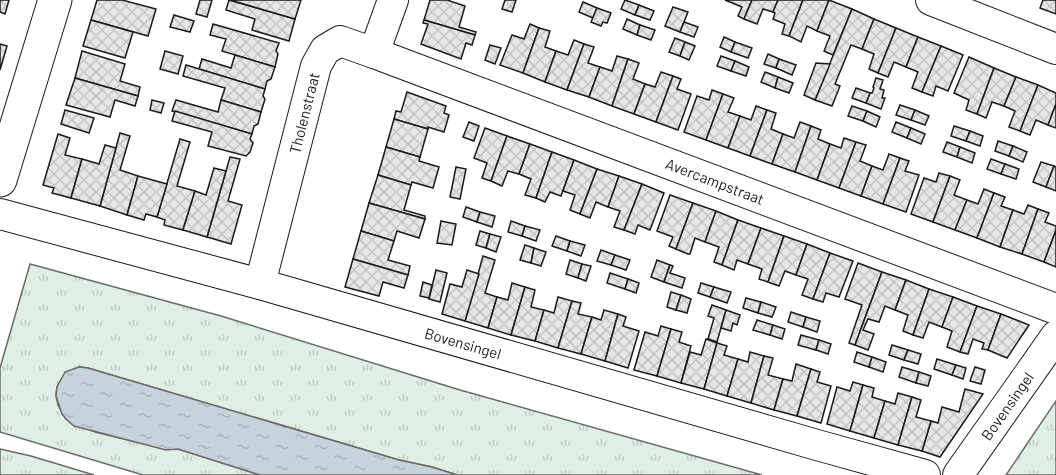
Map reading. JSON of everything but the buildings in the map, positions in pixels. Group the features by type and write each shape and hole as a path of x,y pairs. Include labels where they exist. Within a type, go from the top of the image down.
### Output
{"street":[{"path":"0,180 55,0"},
{"path":"374,53 393,0"},
{"path":"931,0 1056,49"},
{"name":"Tholenstraat","path":"260,284 316,66 325,50 339,41 374,53"},
{"name":"Avercampstraat","path":"374,53 1056,309"},
{"name":"Bovensingel","path":"0,214 260,284 925,475"},
{"name":"Bovensingel","path":"958,475 1056,336"}],"green space":[{"path":"30,264 221,316 460,390 762,475 457,475 88,368 79,367 65,373 57,387 56,396 66,419 95,432 166,449 178,449 260,475 143,475 0,432 0,368"},
{"path":"1056,401 1056,475 1006,475"},
{"path":"0,449 31,456 94,475 0,475"}],"water":[{"path":"79,367 457,475 260,475 178,449 166,450 74,426 62,414 56,396 57,387 65,372"}]}
